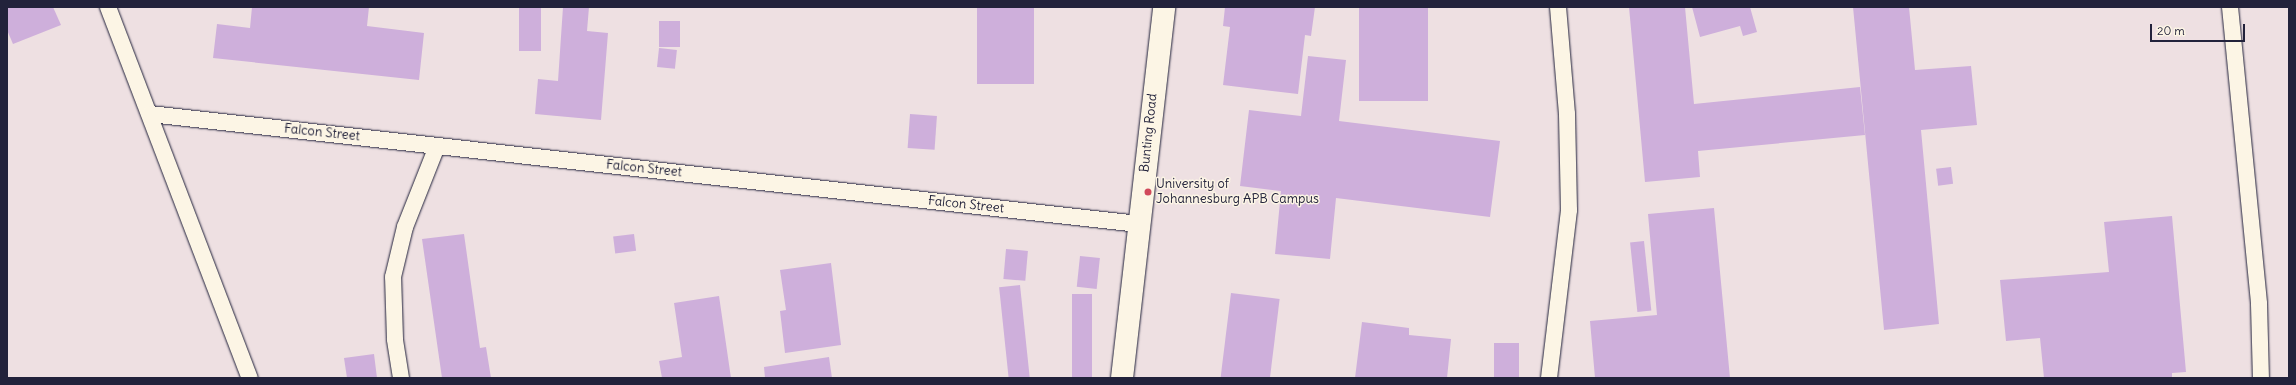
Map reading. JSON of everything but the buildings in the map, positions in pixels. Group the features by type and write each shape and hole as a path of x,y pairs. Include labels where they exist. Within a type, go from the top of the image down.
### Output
{"street":[{"name":"Bunting Road","path":"1122,378 1164,7"}],"lane":[{"path":"108,7 250,378"},
{"path":"1549,378 1569,210 1567,114 1558,7"},
{"path":"2230,7 2259,304 2261,378"},
{"name":"Falcon Street","path":"150,114 1139,224"},
{"path":"402,378 395,338 393,277 405,227 437,146"}],"shaded area":[{"name":"University of Johannesburg APB Campus","path":"7,7 2289,7 2289,378 7,378"}],"place":[{"name":"University of Johannesburg APB Campus","path":"1148,192"}]}
